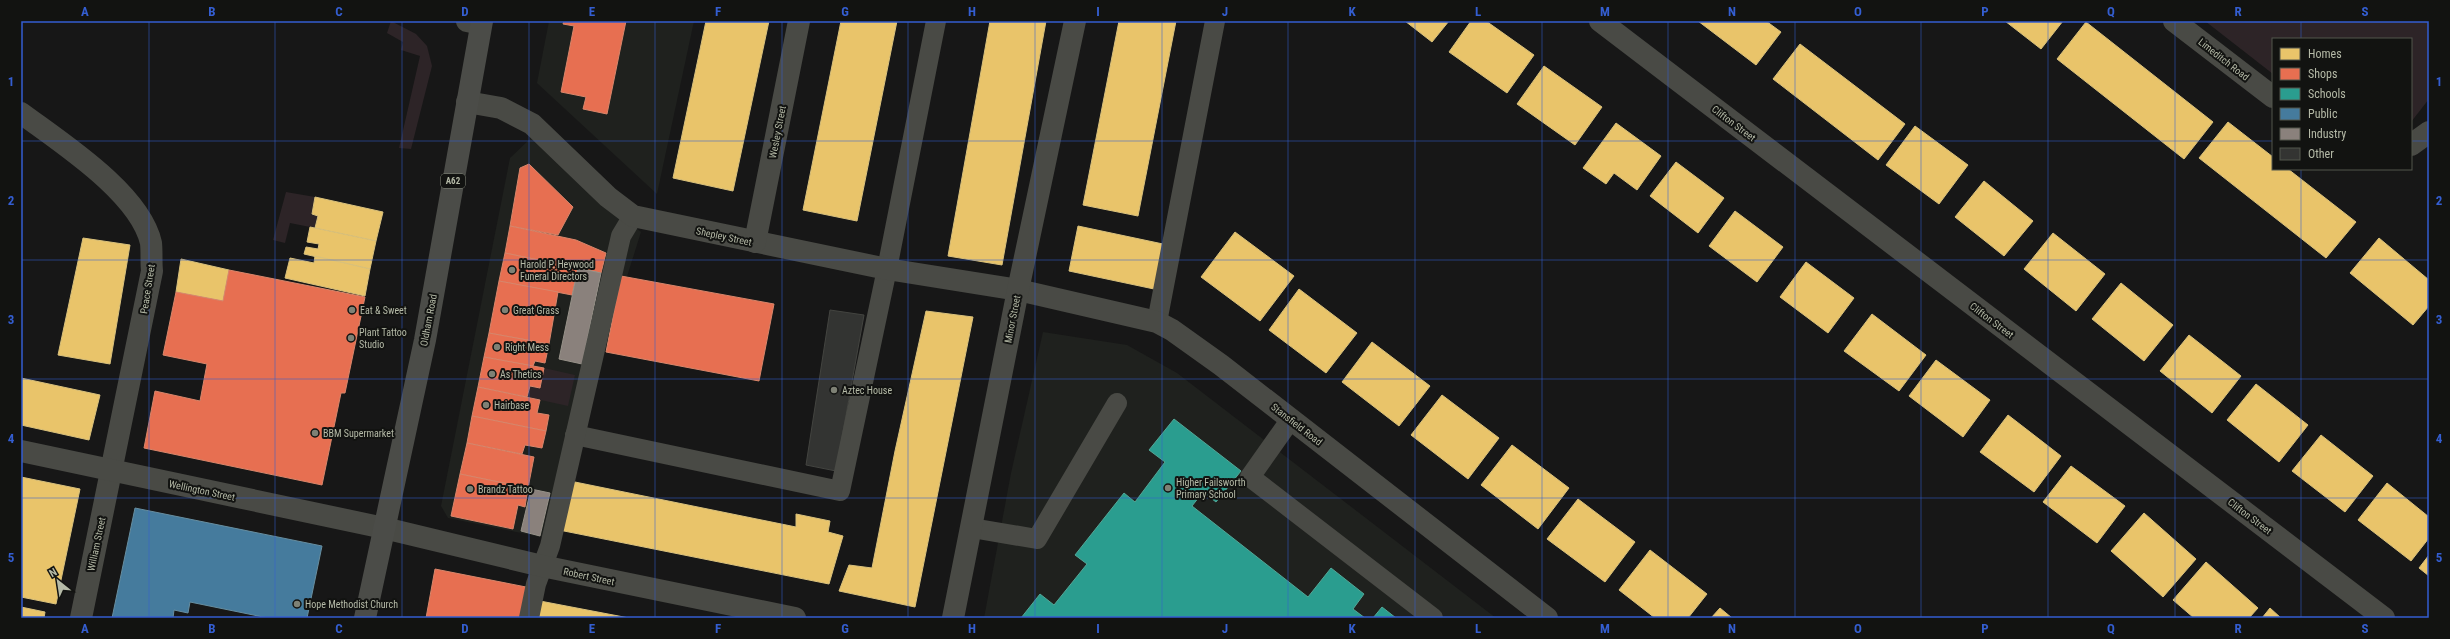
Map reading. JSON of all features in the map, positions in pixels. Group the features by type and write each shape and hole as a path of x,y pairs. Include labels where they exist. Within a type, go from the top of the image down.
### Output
{"highway":[{"name":"Oldham Road","path":"365,618 425,340 467,102 476,22"}],"street":[{"name":"Wesley Street","path":"755,242 799,21"},
{"name":"Minor Street","path":"953,618 1018,290 1074,21"},
{"name":"Clifton Street","path":"1600,21 2384,618"},
{"name":"Limeditch Road","path":"2174,21 2272,96"},
{"name":"Shepley Street","path":"467,102 502,108 532,124 608,197 633,216 887,270 1018,290"},
{"name":"Peace Street","path":"21,113 73,151 115,187 140,218 151,243 152,271 111,471"},
{"path":"2412,144 2429,132"},
{"name":"Stansfield Road","path":"1018,290 1157,322 1172,330 1221,365 1547,618"},
{"name":"Wellington Street","path":"21,451 384,528"},
{"name":"William Street","path":"81,618 111,471"},
{"name":"Robert Street","path":"384,528 542,566 795,618"}],"lane":[{"path":"575,435 840,491 887,270 936,21"},
{"path":"1157,322 1215,21"},
{"path":"529,618 542,566 550,546 621,236 633,216"},
{"path":"972,528 1037,539 1117,403"},
{"path":"1291,419 1250,477 1433,618"}],"shaded area":[{"path":"391,21 416,34 427,46 432,66 411,149 399,148 420,56 401,50 403,42 387,33"},
{"path":"549,21 694,21 657,194 537,83"},
{"path":"2205,21 2429,21 2429,99 2412,121 2412,38 2272,38 2272,73"},
{"path":"531,138 641,232 545,538 448,518 441,506 510,158"},
{"path":"286,192 315,197 312,214 318,216 315,228 290,223 285,243 273,240"},
{"name":"Higher Failsworth Primary School","path":"1043,332 1127,345 1177,373 1496,618 984,618 1011,473"},
{"path":"544,368 575,375 568,406 527,397 530,386 540,388"}],"building: Homes":[{"path":"706,21 769,21 733,191 673,178"},
{"path":"841,21 897,21 857,221 803,210"},
{"path":"990,21 1046,21 1002,265 948,256"},
{"path":"1119,21 1176,21 1138,216 1083,205"},
{"path":"1405,21 1449,21 1432,42"},
{"path":"1471,21 1486,21 1534,55 1507,93 1449,52"},
{"path":"1698,21 1766,21 1781,32 1756,65"},
{"path":"2005,21 2063,21 2041,49"},
{"path":"2086,22 2213,122 2184,159 2057,59"},
{"path":"1800,44 1905,124 1878,160 1773,79"},
{"path":"1544,66 1602,107 1575,145 1517,104"},
{"path":"2228,122 2272,156 2272,170 2289,170 2356,222 2326,258 2199,158"},
{"path":"1616,123 1661,156 1637,190 1614,173 1606,184 1583,168"},
{"path":"1915,126 1968,165 1939,204 1886,165"},
{"path":"1676,162 1724,198 1698,233 1650,196"},
{"path":"1984,181 2033,221 2004,256 1955,217"},
{"path":"315,197 383,212 376,241 315,228 318,216 312,214"},
{"path":"1735,211 1783,247 1757,282 1709,246"},
{"path":"1078,226 1163,244 1154,289 1069,271"},
{"path":"310,227 376,241 370,269 304,254 306,247 318,249 319,244 307,242"},
{"path":"1235,232 1294,276 1260,321 1201,277"},
{"path":"2053,233 2105,274 2076,311 2024,269"},
{"path":"83,238 130,245 110,364 58,355"},
{"path":"2379,238 2429,280 2429,306 2413,325 2350,273"},
{"path":"315,256 370,269 365,296 285,278 290,258 314,263"},
{"path":"181,259 229,270 223,301 176,292"},
{"path":"1806,262 1854,298 1828,333 1780,297"},
{"path":"2121,283 2173,325 2144,361 2092,319"},
{"path":"1299,289 1357,333 1326,373 1269,330"},
{"path":"926,311 973,317 915,607 839,591 849,565 872,568 895,451"},
{"path":"1872,314 1926,355 1899,391 1844,351"},
{"path":"2189,335 2241,376 2212,413 2160,371"},
{"path":"1372,342 1430,386 1399,426 1342,382"},
{"path":"1936,360 1990,400 1963,437 1909,396"},
{"path":"21,378 100,395 89,440 21,425"},
{"path":"2256,384 2308,425 2279,462 2227,420"},
{"path":"1442,395 1499,438 1468,479 1411,435"},
{"path":"2008,415 2061,456 2034,492 1980,452"},
{"path":"2321,435 2373,476 2345,512 2292,471"},
{"path":"1512,445 1569,488 1538,529 1481,485"},
{"path":"2071,466 2125,506 2097,543 2043,502"},
{"path":"21,477 80,489 56,604 21,597"},
{"path":"570,481 796,527 796,514 830,521 828,532 843,536 829,584 559,530"},
{"path":"2387,483 2429,517 2429,538 2411,561 2358,520"},
{"path":"1578,499 1635,542 1605,582 1547,539"},
{"path":"2144,513 2196,559 2163,597 2111,551"},
{"path":"1650,550 1707,594 1688,618 1655,618 1619,590"},
{"path":"2429,555 2429,576 2419,568"},
{"path":"2206,562 2258,608 2249,618 2194,618 2173,600"},
{"path":"540,601 629,618 537,618"},
{"path":"21,607 45,612 44,618 21,618"},
{"path":"1720,608 1732,618 1711,618"},
{"path":"2270,608 2281,618 2262,618"}],"building: Shops":[{"path":"564,21 626,21 607,114 583,109 586,97 561,92 574,26 563,24"},
{"path":"529,164 573,207 558,235 510,226 520,168"},
{"path":"510,226 576,240 606,253 601,273 505,253"},
{"path":"505,253 578,268 572,295 499,281"},
{"path":"229,270 365,297 345,393 341,393 322,485 144,448 155,391 200,401 207,364 163,355 176,292 223,301"},
{"path":"621,276 774,304 759,381 606,352"},
{"path":"499,281 558,292 549,344 489,333"},
{"path":"489,333 549,344 545,363 535,361 533,366 484,357"},
{"path":"484,357 544,368 540,388 530,386 527,397 478,387"},
{"path":"478,387 540,400 537,413 549,415 546,431 472,416"},
{"path":"472,416 546,431 542,448 525,445 522,454 467,443"},
{"path":"467,443 534,457 528,488 460,474"},
{"path":"460,474 528,488 525,507 518,505 513,529 451,516"},
{"path":"435,569 526,587 520,618 426,618"}],"building: Schools":[{"path":"1174,419 1241,471 1216,502 1203,492 1192,506 1308,597 1331,568 1364,594 1353,609 1365,618 1021,618 1040,594 1054,605 1087,564 1075,555 1124,493 1135,502 1165,462 1149,450"},
{"path":"1382,607 1396,618 1373,618"}],"building: Public":[{"path":"135,508 322,546 307,618 268,618 190,602 188,613 174,610 173,618 112,618"}],"building: Industry":[{"path":"578,268 601,273 582,364 559,359"},
{"path":"531,489 550,493 540,536 521,531"}],"building: Other":[{"name":"Aztec House","path":"830,310 864,315 836,471 806,465"}],"place":[{"name":"Harold P. Heywood Funeral Directors","path":"512,270"},
{"name":"Eat & Sweet","path":"352,310"},
{"name":"Great Grass","path":"505,310"},
{"name":"Plant Tattoo Studio","path":"351,338"},
{"name":"Right Mess","path":"497,347"},
{"name":"As Thetics","path":"492,374"},
{"name":"Aztec House","path":"834,390"},
{"name":"Hairbase","path":"486,405"},
{"name":"BBM Supermarket","path":"315,433"},
{"name":"Higher Failsworth Primary School","path":"1168,488"},
{"name":"Brandz Tattoo","path":"470,489"},
{"name":"Hope Methodist Church","path":"297,604"}]}
